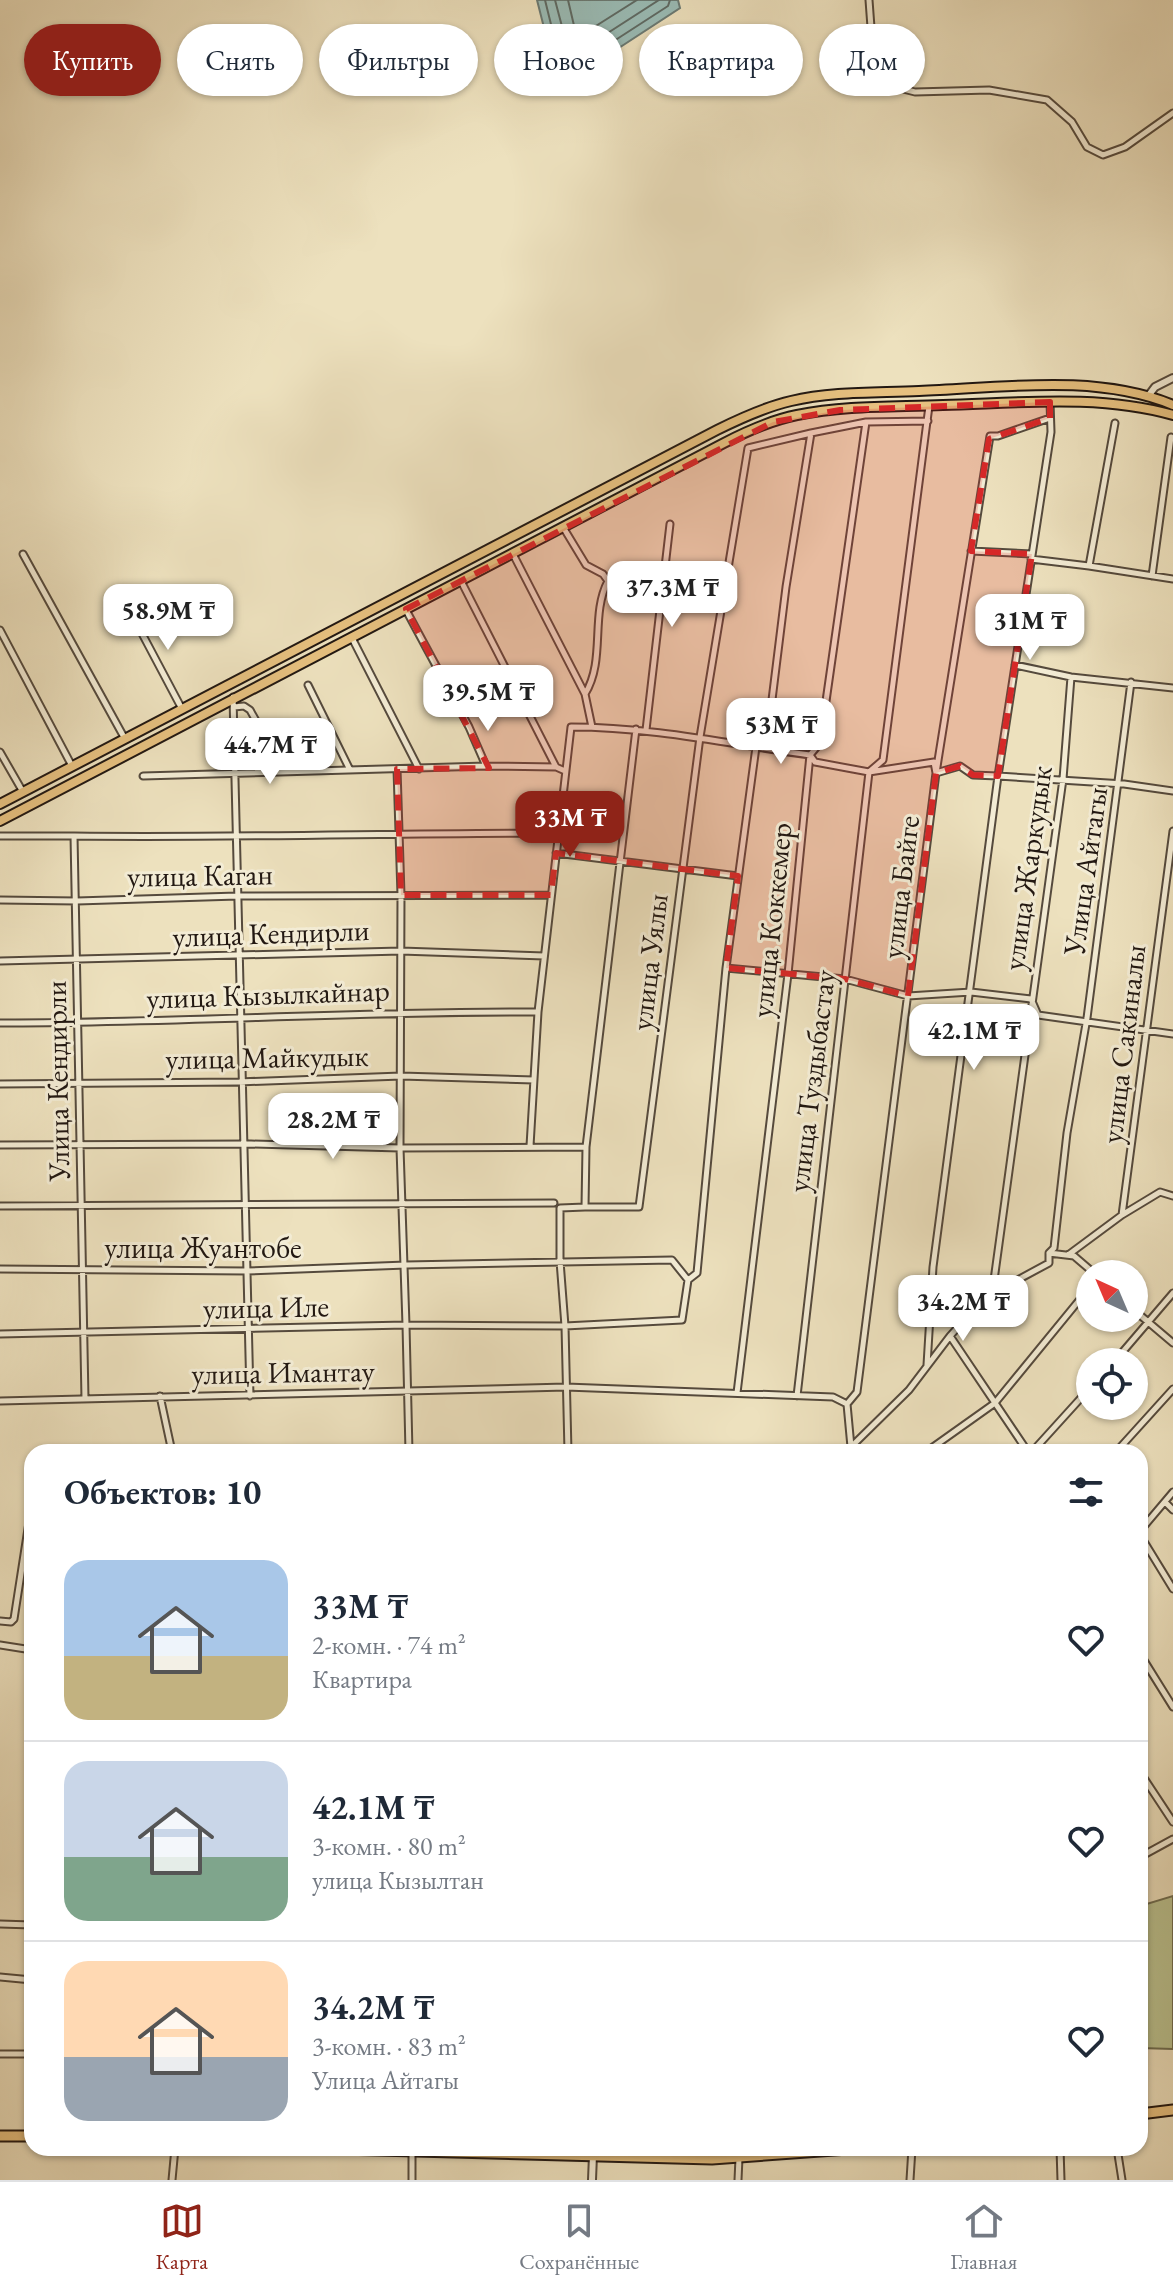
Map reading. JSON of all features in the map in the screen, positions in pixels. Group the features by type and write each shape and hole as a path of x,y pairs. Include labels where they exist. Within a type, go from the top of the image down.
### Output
{"highway":[{"path":"1148,2115 1173,2113"},
{"path":"0,2139 24,2138"}],"main road":[{"path":"0,804 717,430 768,407 792,400 839,395 1057,386 1149,395 1173,405"},
{"path":"0,821 152,740 234,702 724,443 773,422 816,412 1050,402 1122,404 1173,415"},
{"path":"146,728 152,740"}],"street":[{"path":"869,0 875,82 915,92 989,90 1047,100 1072,122 1087,147 1103,155 1125,147 1173,113"},
{"path":"1149,395 1155,387 1173,378"},
{"path":"927,1365 933,1267 998,776 1051,432 1050,402"},
{"name":"улица Туздыбастау","path":"797,1396 869,772 883,760 929,406"},
{"name":"улица Байге","path":"847,1404 857,1392 936,773 990,436 1050,418"},
{"path":"756,747 764,745 767,740 786,587 811,433 866,422 928,421"},
{"name":"улица Коккемер","path":"737,1393 788,974 810,755 820,743 866,422"},
{"path":"1089,566 1115,423"},
{"name":"улица Уялы","path":"585,1207 639,1207 700,737 748,448 811,433"},
{"path":"1152,576 1171,437"},
{"path":"646,730 670,524"},
{"path":"563,527 586,565 603,574 608,581 602,596 593,678 585,694"},
{"path":"971,551 1032,557 1173,579"},
{"path":"23,554 125,739"},
{"path":"513,554 585,694 592,727"},
{"path":"461,580 556,767"},
{"path":"129,609 182,709"},
{"path":"406,609 469,727 486,766"},
{"path":"0,630 72,766"},
{"path":"352,637 419,769"},
{"path":"1015,665 1071,677 1173,688"},
{"name":"улица Жаркудык","path":"991,1302 1063,779 1071,677"},
{"name":"Улица Айтагы","path":"1049,1253 1054,1248 1067,1133 1086,1022 1131,682"},
{"path":"308,685 350,770"},
{"path":"250,1396 237,956 234,702 250,710 285,771"},
{"path":"530,1146 538,1012 571,727 636,729 700,737 810,755 815,762 869,772 934,762 936,773 960,766 973,775 1119,783 1173,791"},
{"path":"568,1444 560,1208 585,1207 586,1147 636,729"},
{"path":"565,1326 682,1320 688,1280 697,1273 726,968 756,747"},
{"path":"0,752 23,792"},
{"path":"143,776 486,766 556,767 565,771"},
{"path":"397,769 401,895 400,1148 406,1265 409,1444"},
{"name":"улица Сакиналы","path":"1122,1215 1173,831"},
{"path":"0,836 235,838 398,833 559,833"},
{"name":"Улица Кендирли","path":"74,836 85,1399"},
{"path":"556,853 738,876"},
{"name":"улица Каган","path":"0,900 551,895"},
{"name":"улица Кендирли","path":"0,961 401,951 544,956"},
{"path":"726,968 845,979 908,996 971,992 1031,999 1038,1015 1173,1034"},
{"name":"улица Кызылкайнар","path":"0,1023 401,1012 538,1012"},
{"name":"улица Майкудык","path":"0,1084 241,1082 401,1076 534,1080"},
{"path":"0,1145 586,1147"},
{"path":"1068,1255 1122,1215 1160,1192 1173,1196"},
{"path":"0,1206 554,1203"},
{"path":"858,1444 909,1390 970,1314 991,1302 997,1291 1049,1263 1049,1253 1074,1256 1079,1260"},
{"path":"406,1265 672,1260 688,1280"},
{"name":"улица Жуантобе","path":"0,1269 247,1271 406,1265"},
{"path":"1127,1348 1173,1293"},
{"path":"937,1444 995,1403 1076,1304"},
{"path":"1149,1323 1173,1343"},
{"name":"улица Иле","path":"0,1334 406,1325 565,1326"},
{"path":"950,1336 1024,1444"},
{"name":"улица Имантау","path":"0,1401 566,1387 833,1397 847,1404"},
{"path":"1123,1444 1173,1389"},
{"path":"160,1396 170,1444"},
{"path":"1038,1444 1076,1403"},
{"path":"847,1404 852,1444"},
{"path":"1148,1523 1173,1492"},
{"path":"1165,1502 1173,1510"},
{"path":"1148,1547 1173,1589"},
{"path":"0,1621 11,1622 14,1619 24,1555"},
{"path":"0,1645 24,1649"},
{"path":"1148,1667 1173,1707"},
{"path":"1148,1784 1173,1822"},
{"path":"1148,1853 1173,1839"},
{"path":"0,1924 24,1925"},
{"path":"0,1977 24,1979"},
{"path":"0,2054 24,2054"},
{"path":"172,2180 174,2156"},
{"path":"412,2156 412,2180"},
{"path":"592,2156 592,2180"},
{"path":"735,2156 738,2180"},
{"path":"910,2180 912,2156"},
{"path":"1060,2156 1061,2180"},
{"path":"1118,2156 1122,2180"}],"highlighted area":[{"path":"1050,402 1050,418 989,439 971,551 1032,554 998,776 973,775 960,766 936,773 908,996 845,979 726,968 738,876 556,853 551,895 401,895 397,769 489,768 406,609 773,422 840,410"}],"green space":[{"path":"1173,1896 1173,2049 1148,2048 1148,1904"}],"water":[{"path":"537,0 678,0 680,8 655,24 639,24 639,35 623,45 623,24 543,24"}]}
